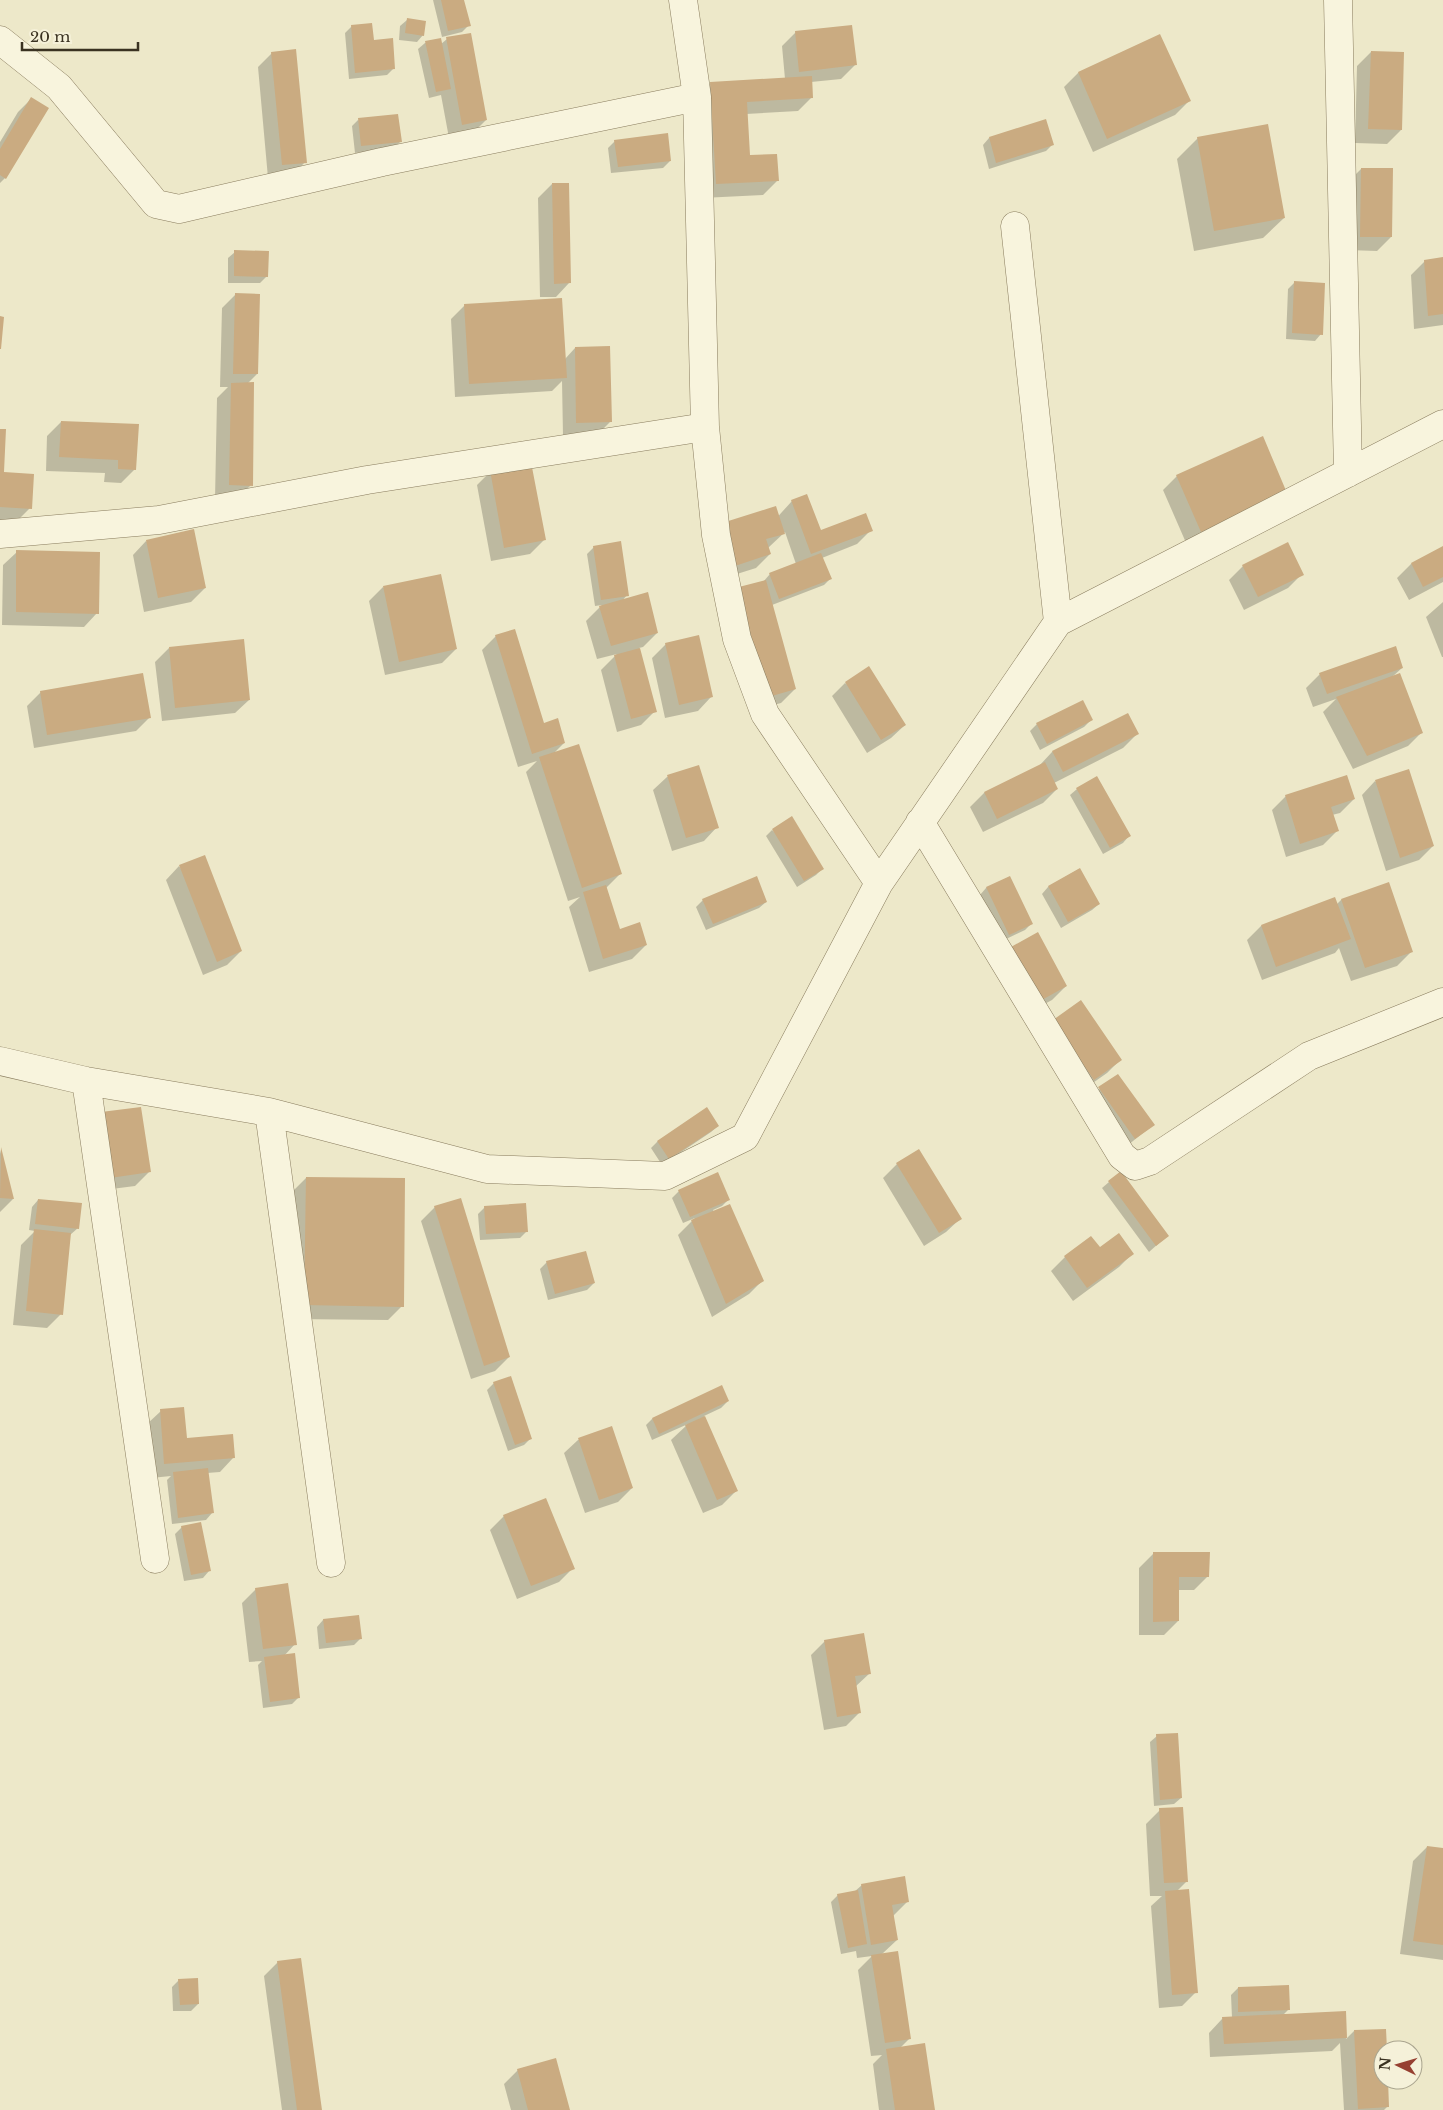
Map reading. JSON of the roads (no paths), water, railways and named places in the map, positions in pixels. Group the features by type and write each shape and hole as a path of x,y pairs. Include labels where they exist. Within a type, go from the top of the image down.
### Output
{"street":[{"path":"683,0 698,97 706,427 716,535 737,640 765,714 879,883"},
{"path":"1338,0 1348,473"},
{"path":"0,40 59,87 156,204 179,209 382,162 698,97"},
{"path":"1015,226 1058,622"},
{"path":"0,1061 86,1081 269,1112 487,1169 665,1176 745,1137 879,883 1058,622 1443,424"},
{"path":"0,534 159,520 367,480 706,427"},
{"path":"920,822 1122,1156 1135,1166 1150,1161 1309,1056 1443,1002"},
{"path":"86,1081 155,1558"},
{"path":"269,1112 331,1563"}]}
